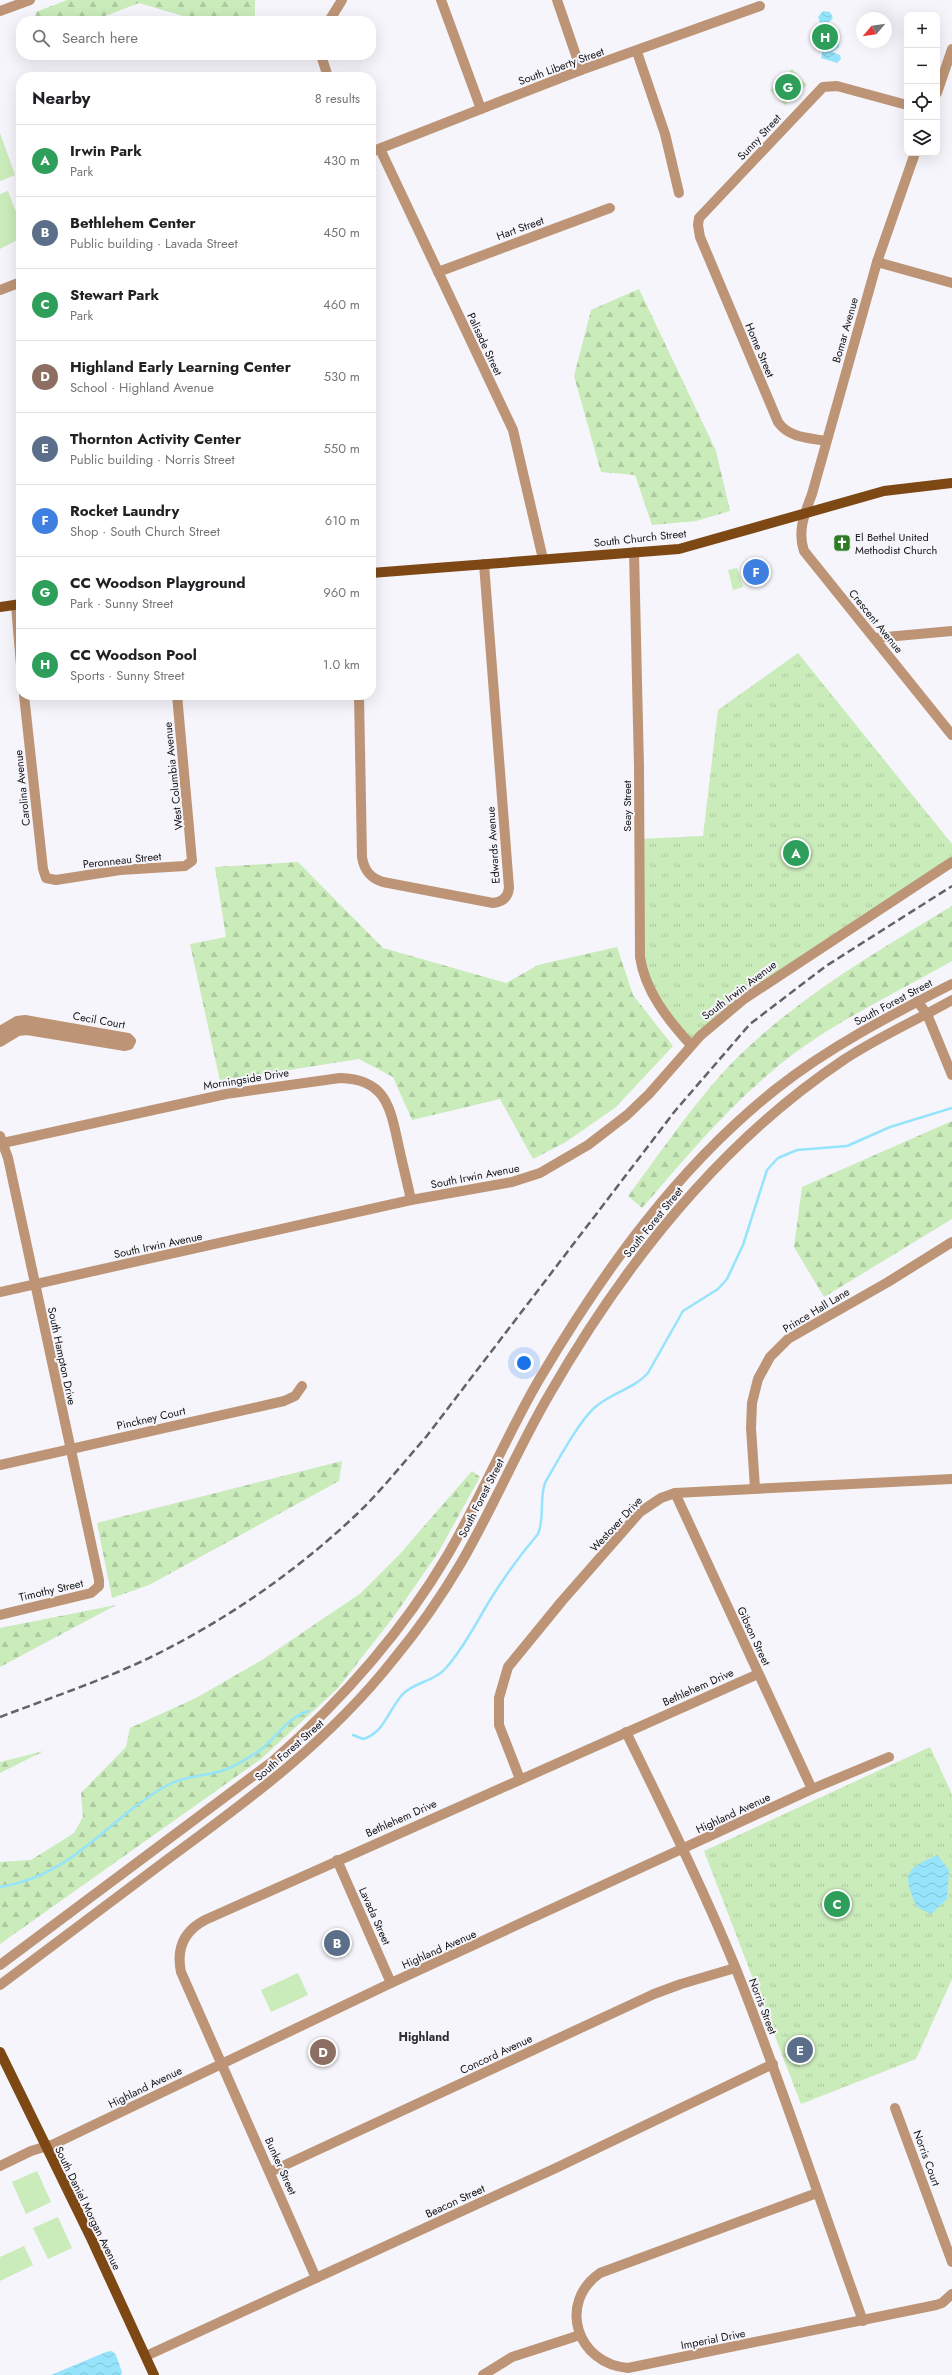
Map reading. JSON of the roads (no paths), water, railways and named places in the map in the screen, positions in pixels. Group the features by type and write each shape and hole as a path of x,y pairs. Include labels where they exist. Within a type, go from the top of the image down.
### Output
{"main road":[{"name":"South Church Street","path":"376,573 679,549 804,515 884,491 952,483"},
{"path":"0,607 16,604"},
{"name":"South Daniel Morgan Avenue","path":"0,2052 45,2147 90,2236 154,2375"}],"street":[{"path":"0,12 30,0"},
{"path":"332,16 342,0"},
{"path":"441,0 481,109"},
{"path":"557,0 581,70"},
{"name":"South Liberty Street","path":"376,150 581,70 637,52 760,6"},
{"path":"940,84 952,50"},
{"path":"637,52 665,134 679,193"},
{"path":"323,60 326,72"},
{"name":"Sunny Street","path":"700,237 698,225 702,212 823,87 837,86 904,104"},
{"name":"Palisade Street","path":"376,150 438,272 513,430 543,559"},
{"name":"Bomar Avenue","path":"804,515 812,494 877,262 914,156"},
{"name":"Hart Street","path":"438,272 610,208"},
{"name":"Home Street","path":"700,237 778,422 789,433 826,441"},
{"path":"877,262 952,283"},
{"path":"0,290 16,284"},
{"name":"Crescent Avenue","path":"804,515 800,540 804,551 952,735"},
{"name":"Seay Street","path":"634,552 639,767 640,957 643,974 656,999 678,1030 691,1045"},
{"name":"Edwards Avenue","path":"360,700 362,857 366,870 373,878 383,882 493,903 501,901 507,896 509,888 484,564"},
{"path":"875,638 952,631"},
{"name":"Carolina Avenue","path":"25,700 46,878"},
{"name":"West Columbia Avenue","path":"178,700 193,854"},
{"name":"Peronneau Street","path":"46,878 56,880 120,870 185,866 192,861 193,854"},
{"name":"South Irwin Avenue","path":"0,1292 411,1200 512,1182 540,1173 571,1156 627,1115 649,1094 691,1045 719,1018 750,995 952,862"},
{"name":"South Forest Street","path":"0,1965 244,1784 296,1741 328,1710 379,1653 426,1590 468,1518 540,1380 622,1252 649,1215 709,1148 777,1088 852,1037 917,1001 952,984"},
{"name":"South Forest Street","path":"0,1985 254,1796 301,1758 339,1721 391,1663 439,1598 478,1531 522,1444 568,1363 610,1297 668,1220 733,1150 805,1088 844,1059 952,1000"},
{"path":"917,1001 927,1014 952,1075"},
{"path":"0,1031 21,1025"},
{"path":"0,1042 21,1025"},
{"name":"Cecil Court","path":"21,1025 128,1038 131,1041 130,1045 125,1046 21,1025"},
{"name":"Morningside Drive","path":"1,1140 226,1094 340,1078 354,1078 374,1087 388,1104 411,1200"},
{"name":"South Hampton Drive","path":"1,1140 35,1284 99,1580"},
{"name":"Prince Hall Lane","path":"755,1488 751,1428 752,1403 758,1378 770,1357 788,1339 888,1282 952,1242"},
{"name":"Pinckney Court","path":"0,1465 284,1401 295,1396 302,1386"},
{"name":"Westover Drive","path":"520,1779 499,1725 499,1698 508,1667 562,1601 640,1512 654,1502 675,1493 952,1479"},
{"name":"Gibson Street","path":"675,1493 812,1789"},
{"name":"Timothy Street","path":"0,1615 91,1593 99,1586 99,1580"},
{"name":"Bethlehem Drive","path":"222,2064 181,1972 179,1951 182,1941 188,1932 200,1922 758,1674"},
{"name":"Norris Street","path":"626,1732 683,1849 735,1968 773,2064 863,2321"},
{"name":"Highland Avenue","path":"0,2166 45,2147 391,1983 812,1789 889,1758"},
{"name":"Lavada Street","path":"337,1860 391,1983"},
{"name":"Concord Avenue","path":"270,2172 654,1994 680,1984 735,1968"},
{"name":"Bunker Street","path":"222,2064 316,2278"},
{"name":"Beacon Street","path":"146,2356 563,2165 773,2064"},
{"name":"Norris Court","path":"895,2108 952,2262"},
{"name":"Imperial Drive","path":"817,2193 600,2274 586,2286 578,2304 577,2323 580,2334 589,2351 597,2358 617,2367 628,2368 863,2321"},
{"path":"863,2321 936,2305 942,2303 952,2294"},
{"path":"484,2375 517,2354 580,2334"}],"water":[{"path":"823,11 830,12 833,18 827,24 826,31 835,34 835,38 839,40 839,47 832,52 840,55 841,59 837,63 821,58 823,48 816,44 815,41 821,25 818,17"},
{"path":"937,1855 949,1870 947,1899 931,1914 917,1907 909,1887 908,1880 912,1869"},
{"path":"112,2351 116,2355 122,2372 121,2375 51,2375 106,2352"}],"waterway":[{"path":"353,1735 363,1739 376,1732 381,1727 402,1695 412,1687 435,1677 445,1669 458,1653 501,1583 538,1534 541,1521 542,1496 545,1483 581,1423 600,1403 636,1383 648,1373 683,1311 718,1289 727,1279 743,1245 767,1170 778,1158 797,1150 847,1146 890,1127 952,1108"},
{"path":"0,1887 26,1881 69,1859 125,1815 166,1786 185,1779 223,1771 233,1767 263,1748 287,1723 309,1711"}],"railway":[{"path":"0,1717 125,1669 191,1636 266,1589 335,1534 375,1496 426,1437 675,1111 750,1024 826,966 952,886"}],"place":[{"name":"CC Woodson Pool","path":"825,37"},
{"name":"CC Woodson Playground","path":"788,87"},
{"name":"El Bethel United Methodist Church","path":"842,543"},
{"name":"Rocket Laundry","path":"756,572"},
{"name":"Irwin Park","path":"796,853"},
{"name":"Stewart Park","path":"837,1904"},
{"name":"Bethlehem Center","path":"337,1943"},
{"name":"Thornton Activity Center","path":"800,2050"},
{"name":"Highland Early Learning Center","path":"323,2052"}],"district":[{"name":"Highland","path":"424,2037"}]}
